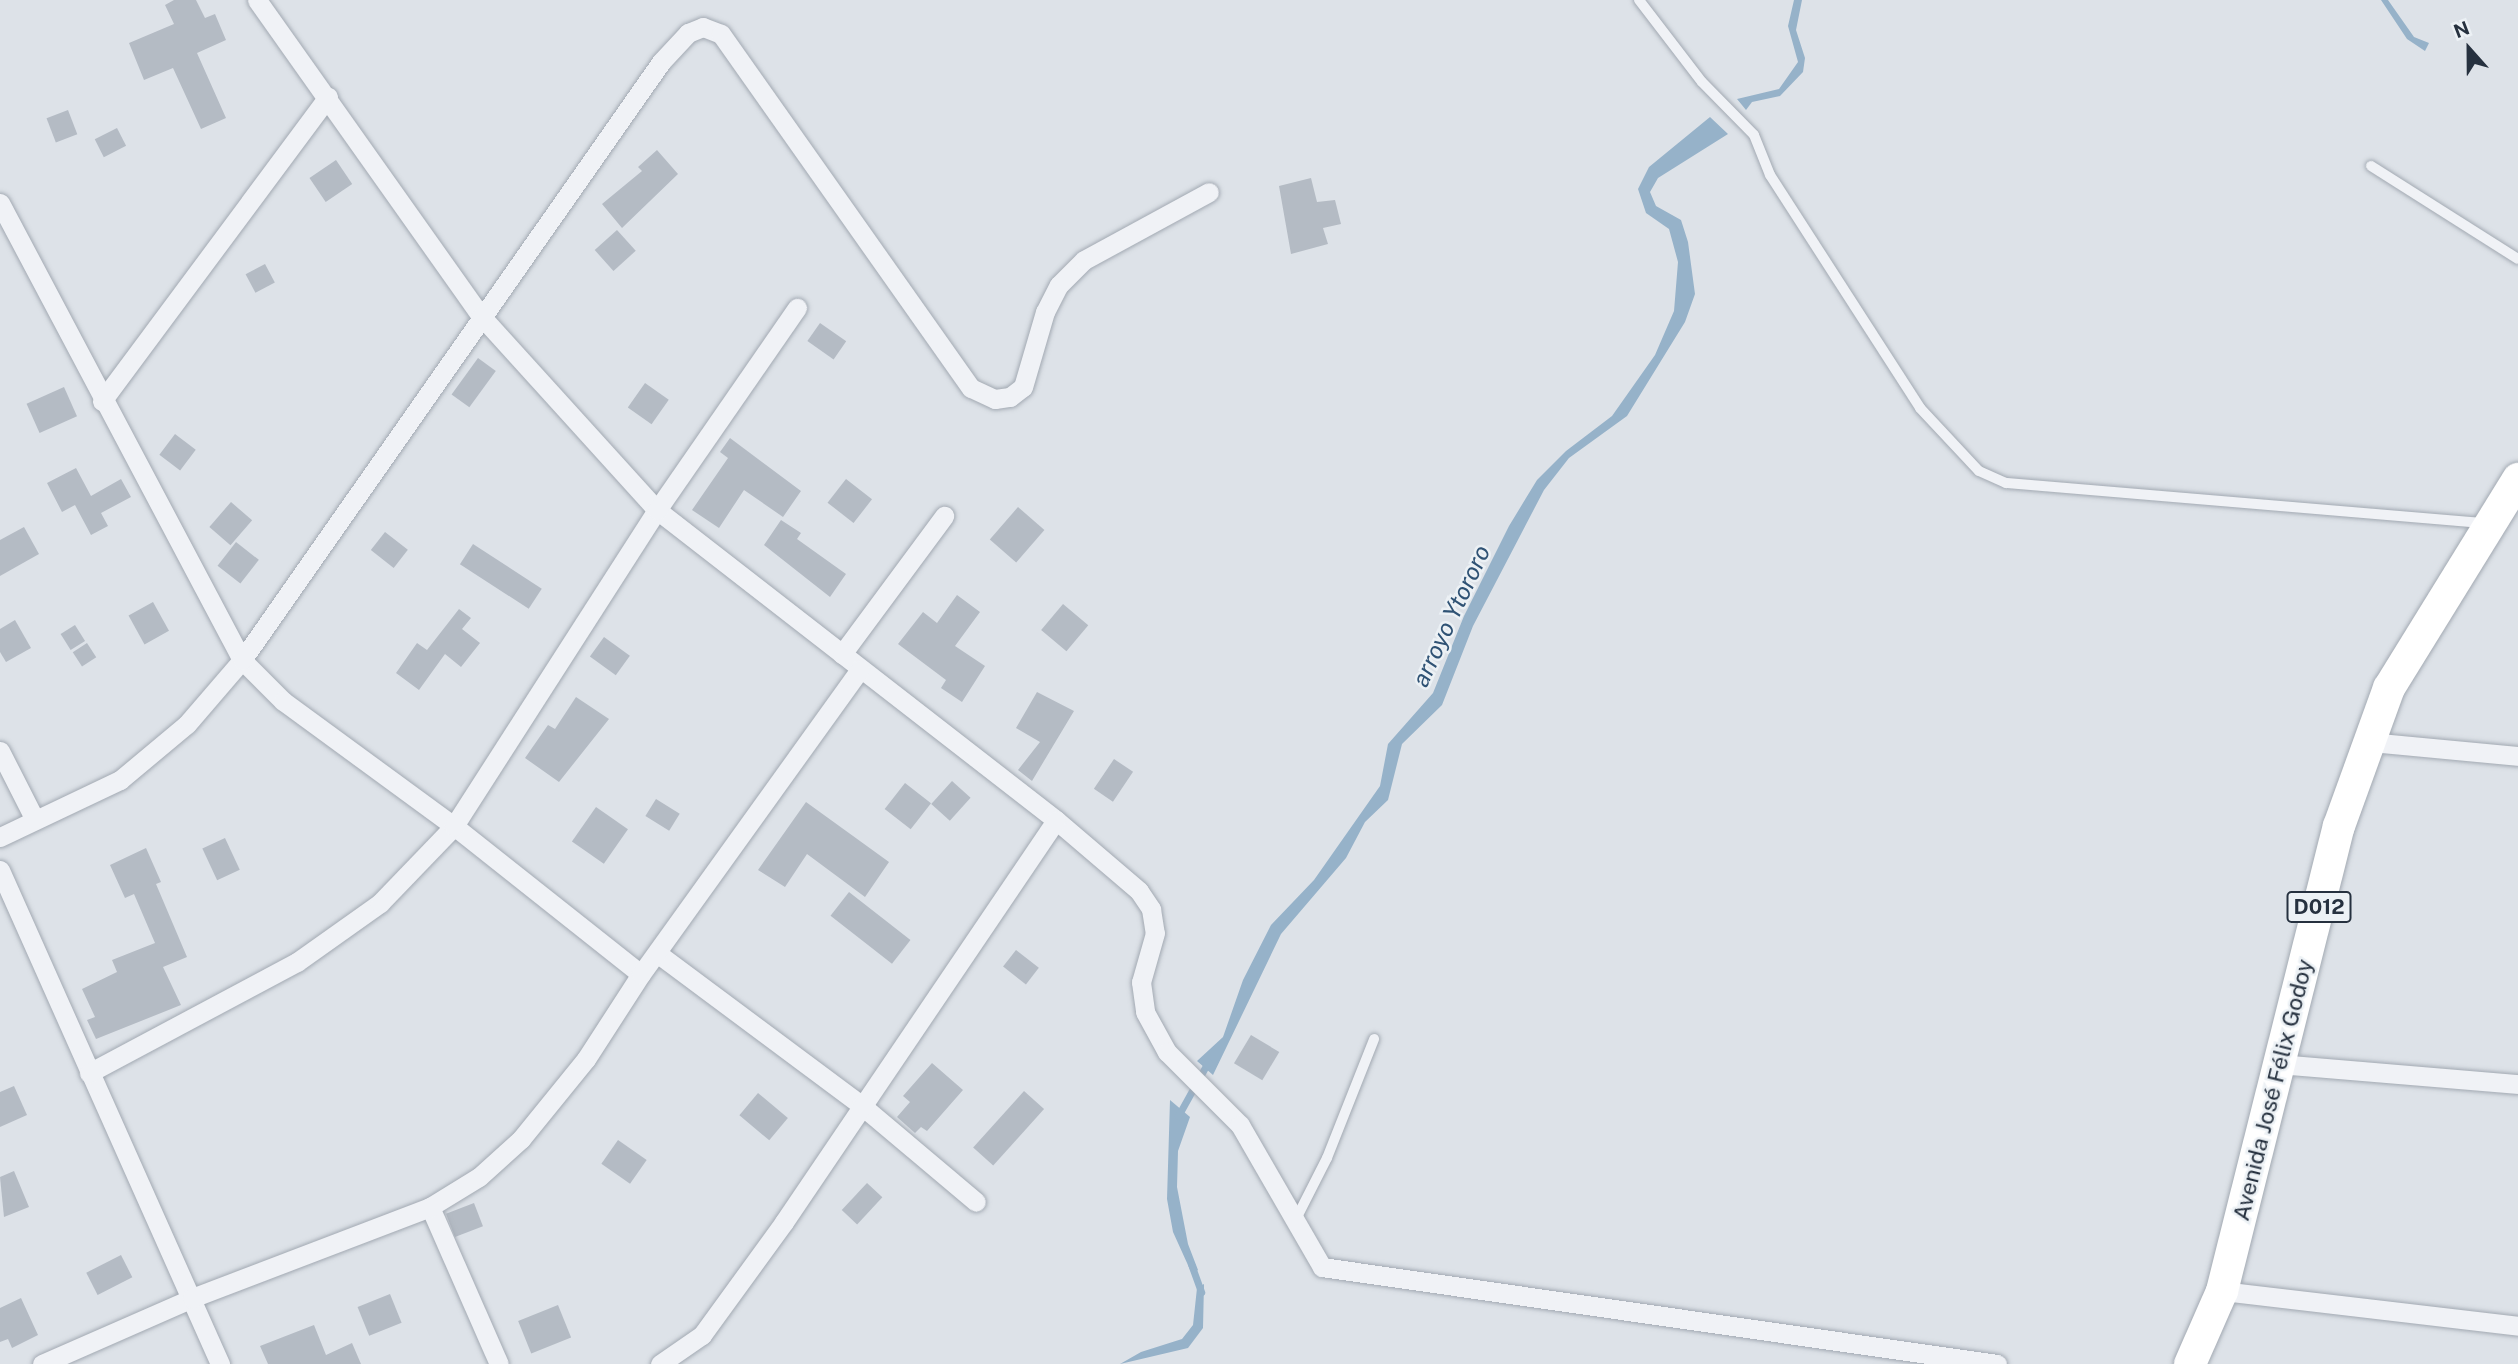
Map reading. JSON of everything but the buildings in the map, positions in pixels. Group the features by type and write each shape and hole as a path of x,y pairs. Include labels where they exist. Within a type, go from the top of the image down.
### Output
{"main road":[{"name":"Avenida José Félix Godoy","path":"2190,1364 2222,1291 2339,826 2389,688 2518,479"}],"street":[{"path":"257,0 481,316 657,510 1056,820 1139,891 1151,909 1155,933 1141,982 1145,1012 1174,1059 1240,1125 1322,1267 1997,1364"},
{"path":"0,837 120,780 155,754 242,660 661,62 688,33 703,27 721,34 971,388 995,399 1010,397 1023,387 1045,312 1059,285 1084,260 1209,192"},
{"path":"102,401 328,97"},
{"path":"0,203 102,401 242,660 283,702 454,826 641,974"},
{"path":"89,1073 297,962 380,903 454,826 657,510 797,308"},
{"path":"842,654 944,516"},
{"path":"41,1364 192,1298 430,1207 479,1177 521,1139 586,1059 641,974 860,669"},
{"path":"2370,742 2518,756"},
{"path":"0,751 35,820"},
{"path":"660,1364 702,1335 784,1222 1056,820"},
{"path":"0,870 220,1364"},
{"path":"657,953 861,1105 976,1202"},
{"path":"2279,1063 2518,1084"},
{"path":"430,1207 499,1364"},
{"path":"2222,1291 2518,1326"}],"lane":[{"path":"1639,0 1657,27 1749,130 1770,175 1920,408 1979,471 2006,483 2490,523"},
{"path":"2371,166 2518,259"},
{"path":"1295,1222 1328,1158 1374,1038"}],"water":[{"path":"1794,0 1802,0 1796,30 1805,58 1803,72 1780,96 1752,102 1746,110 1737,99 1779,89 1798,62 1788,26"},
{"path":"2381,0 2388,0 2414,37 2429,43 2425,51 2407,39"},
{"path":"1710,117 1728,134 1658,178 1650,192 1656,206 1681,220 1688,242 1695,294 1685,322 1627,416 1569,458 1544,490 1473,626 1442,705 1402,744 1388,800 1365,822 1346,858 1281,934 1213,1075 1197,1061 1223,1037 1243,980 1271,925 1314,880 1380,786 1388,744 1433,693 1464,616 1509,526 1537,480 1566,451 1612,416 1655,355 1674,311 1678,262 1669,229 1646,213 1638,189 1649,167"},
{"path":"1170,1100 1190,1117 1178,1151 1177,1187 1188,1244 1198,1270 1192,1274 1173,1232 1167,1199"},
{"path":"1204,1284 1203,1328 1188,1348 1120,1364 1141,1352 1182,1339 1193,1325 1197,1288"}],"waterway":[{"name":"arroyo Ytororo","path":"1178,1116 1208,1062"},
{"name":"arroyo Ytororo","path":"1191,1264 1201,1292"}]}
